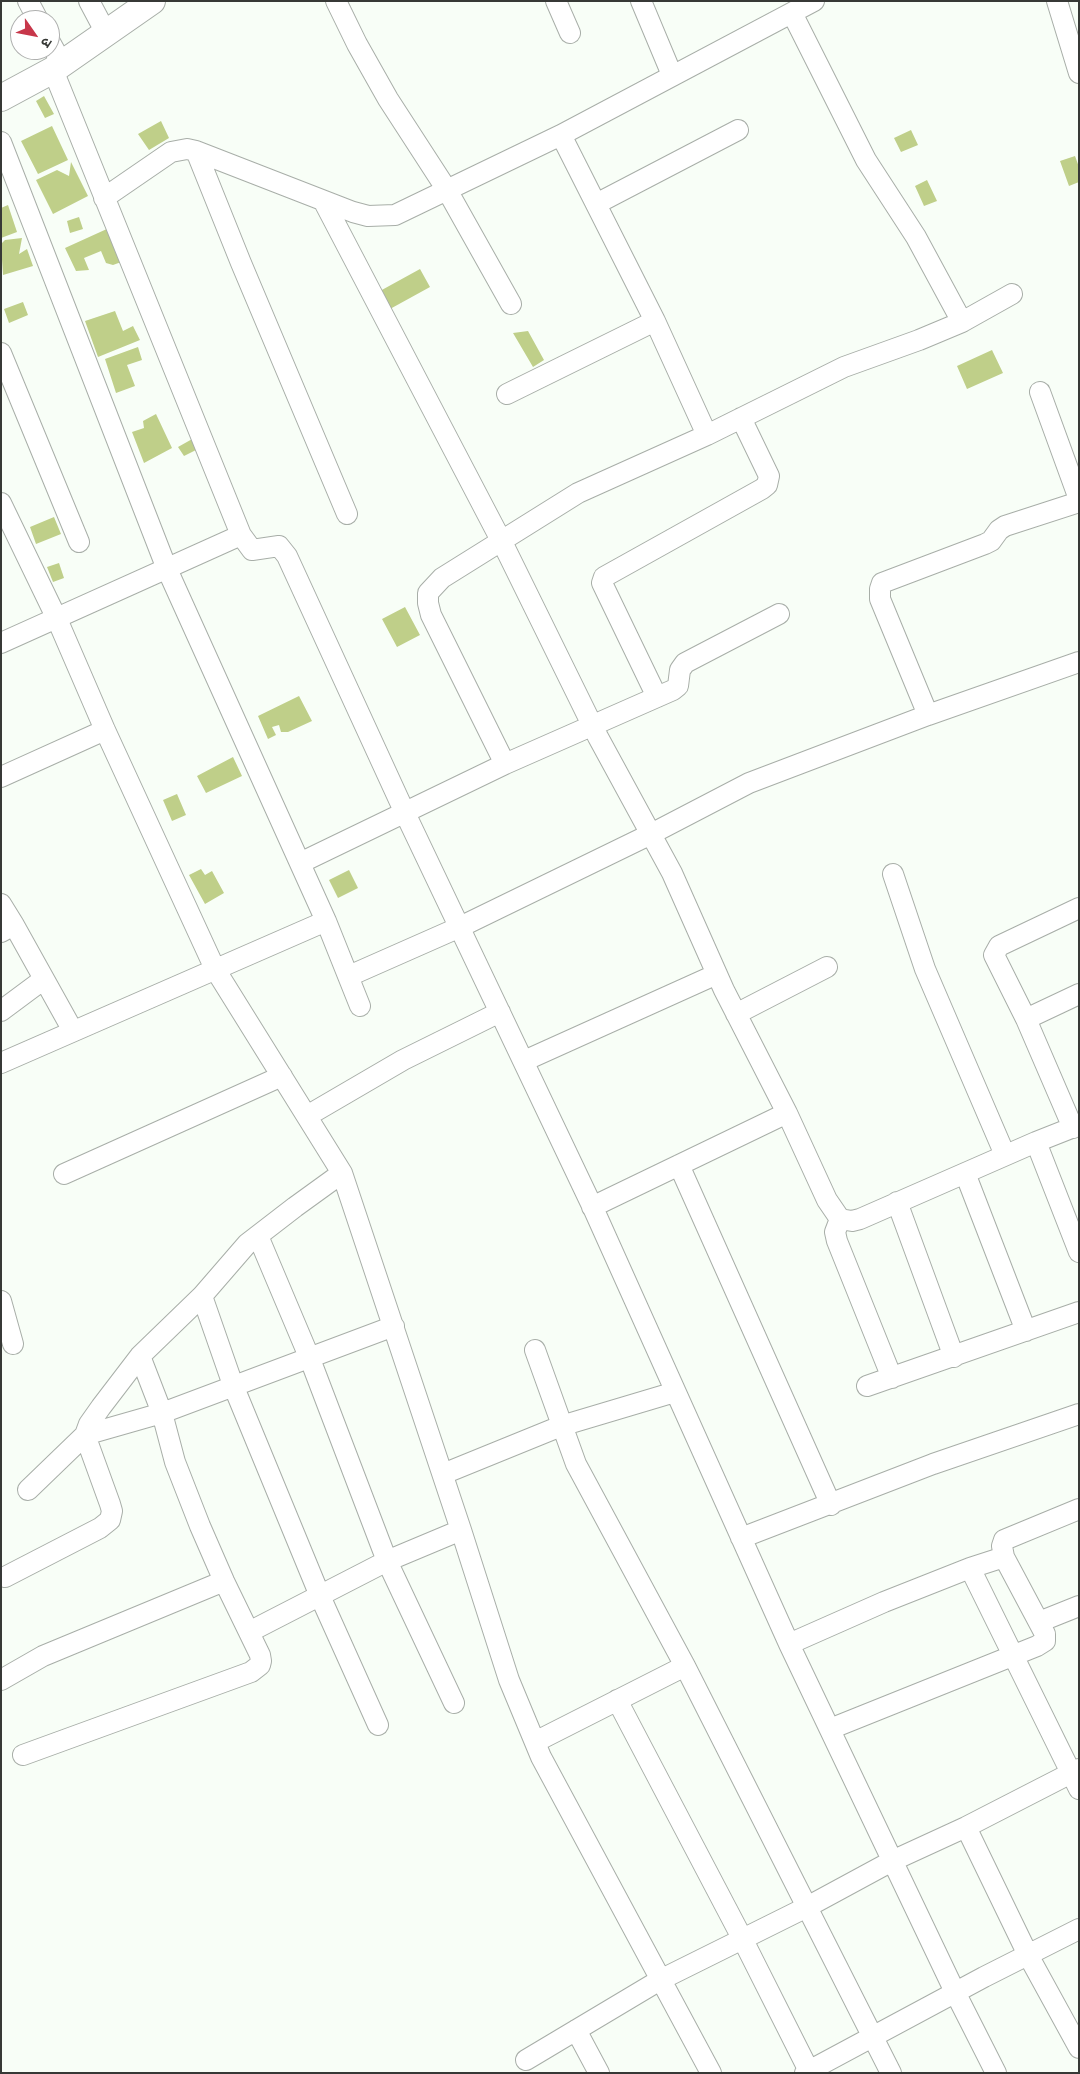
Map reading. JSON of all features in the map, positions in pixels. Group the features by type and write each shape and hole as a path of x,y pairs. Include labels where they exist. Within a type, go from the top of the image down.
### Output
{"main road":[{"path":"60,56 106,33 152,1"},
{"path":"1,98 52,60"}],"street":[{"path":"89,1 106,33"},
{"path":"336,1 357,44 388,99 447,190 511,304"},
{"path":"556,1 570,33"},
{"path":"641,1 672,75"},
{"path":"104,198 171,152 187,149 324,202 368,216 383,217 394,215 561,135 814,1"},
{"path":"1057,1 1079,73"},
{"path":"792,13 866,160 916,236 962,322"},
{"path":"56,60 104,198 241,535 252,550 275,546 279,546 284,550 405,813 592,1206 789,1644 955,1992 996,2073"},
{"path":"596,204 738,130"},
{"path":"561,135 655,321 707,435"},
{"path":"1,142 167,569 326,921 360,1006"},
{"path":"196,151 241,263 348,514"},
{"path":"324,202 501,540 592,724 672,873 736,1014 787,1113 827,1200 840,1219 852,1221 860,1219 965,1172 1076,1127 1026,1019 995,959 994,952 1000,946 1079,908"},
{"path":"505,764 430,615 428,593 442,578 578,493 707,435 844,367 962,322 1012,294"},
{"path":"507,394 655,321"},
{"path":"1,353 79,542"},
{"path":"928,715 880,598 880,588 882,583 986,544 992,541 999,530 1005,526 1079,501 1040,392"},
{"path":"656,697 602,584 604,577 767,485 769,476 741,418"},
{"path":"1,503 57,619 105,730 215,969 342,1173 462,1530 509,1680 541,1757 711,2073"},
{"path":"1,643 241,535"},
{"path":"300,863 505,764 678,686 680,670 685,663 779,614"},
{"path":"349,976 460,926 651,834 749,783 928,715 1079,662"},
{"path":"1,777 105,730"},
{"path":"893,874 925,969 1006,1155"},
{"path":"1,904 7,928 44,980 73,1032"},
{"path":"1,1063 326,921"},
{"path":"736,1014 827,967"},
{"path":"524,1061 717,974"},
{"path":"1,1011 44,980"},
{"path":"1026,1019 1079,994"},
{"path":"307,1116 403,1060 500,1012"},
{"path":"64,1174 282,1076"},
{"path":"592,1206 787,1113"},
{"path":"1036,1142 1079,1252"},
{"path":"679,1164 831,1505"},
{"path":"965,1172 1026,1331"},
{"path":"28,1490 85,1435 100,1407 140,1356 202,1296 246,1244 342,1173"},
{"path":"897,1202 954,1357"},
{"path":"840,1219 835,1232 837,1241 892,1378"},
{"path":"258,1236 310,1359 387,1562 454,1703"},
{"path":"202,1296 233,1385 320,1596 378,1725"},
{"path":"1,1301 13,1344"},
{"path":"867,1386 1079,1312"},
{"path":"85,1435 162,1413 394,1326"},
{"path":"535,1350 576,1464 685,1666 891,2073"},
{"path":"23,1755 251,1672 260,1665 261,1660 224,1581 175,1462 162,1413 140,1356"},
{"path":"443,1474 561,1426 675,1392"},
{"path":"741,1538 831,1505 933,1464 1079,1414"},
{"path":"5,1576 100,1528 110,1520 112,1511 110,1504 85,1435"},
{"path":"830,1729 1045,1642 1045,1634 1004,1557 1002,1546 1004,1540 1079,1509"},
{"path":"249,1632 387,1562 462,1530"},
{"path":"789,1644 970,1568 1004,1557"},
{"path":"526,2060 660,1980 806,1907 892,1861 1076,1777 970,1568"},
{"path":"1,1680 43,1656 224,1581"},
{"path":"1039,1622 1079,1606"},
{"path":"535,1742 685,1666"},
{"path":"617,1700 742,1938 808,2072 955,1992 1079,1929"},
{"path":"966,1828 1028,1955 1079,2048"},
{"path":"576,2030 599,2073"}],"building":[{"path":"44,96 54,114 45,118 36,101"},
{"path":"161,121 169,138 149,150 138,134"},
{"path":"52,126 68,160 38,174 21,141"},
{"path":"911,130 918,145 901,152 894,138"},
{"path":"1075,156 1079,167 1079,182 1069,186 1060,161"},
{"path":"71,162 88,196 53,214 36,180 57,170 69,176"},
{"path":"927,180 937,201 924,206 915,186"},
{"path":"8,205 17,232 1,238 1,208"},
{"path":"79,217 83,229 70,233 67,221"},
{"path":"109,228 124,261 113,265 106,263 101,251 84,258 89,270 76,271 65,248"},
{"path":"22,238 19,254 27,249 33,266 3,275 1,244 5,240"},
{"path":"420,269 430,287 390,309 380,291"},
{"path":"23,302 28,315 9,323 4,309"},
{"path":"115,311 123,331 133,326 140,340 98,357 85,321"},
{"path":"528,331 544,360 533,367 513,333"},
{"path":"138,347 142,360 127,365 135,386 116,393 105,359"},
{"path":"992,350 1003,373 967,389 957,366"},
{"path":"156,414 172,448 144,463 132,432 144,428 143,421"},
{"path":"194,438 200,448 184,456 178,447"},
{"path":"54,517 61,534 36,544 30,527"},
{"path":"59,563 64,578 53,582 47,567"},
{"path":"405,607 420,635 397,647 382,619"},
{"path":"299,696 312,721 288,732 281,732 279,725 272,727 276,735 268,739 258,716"},
{"path":"233,757 242,776 206,793 197,776"},
{"path":"177,794 186,815 172,821 163,800"},
{"path":"201,869 205,875 212,871 224,893 205,904 189,875"},
{"path":"349,870 358,888 338,898 329,880"}]}
